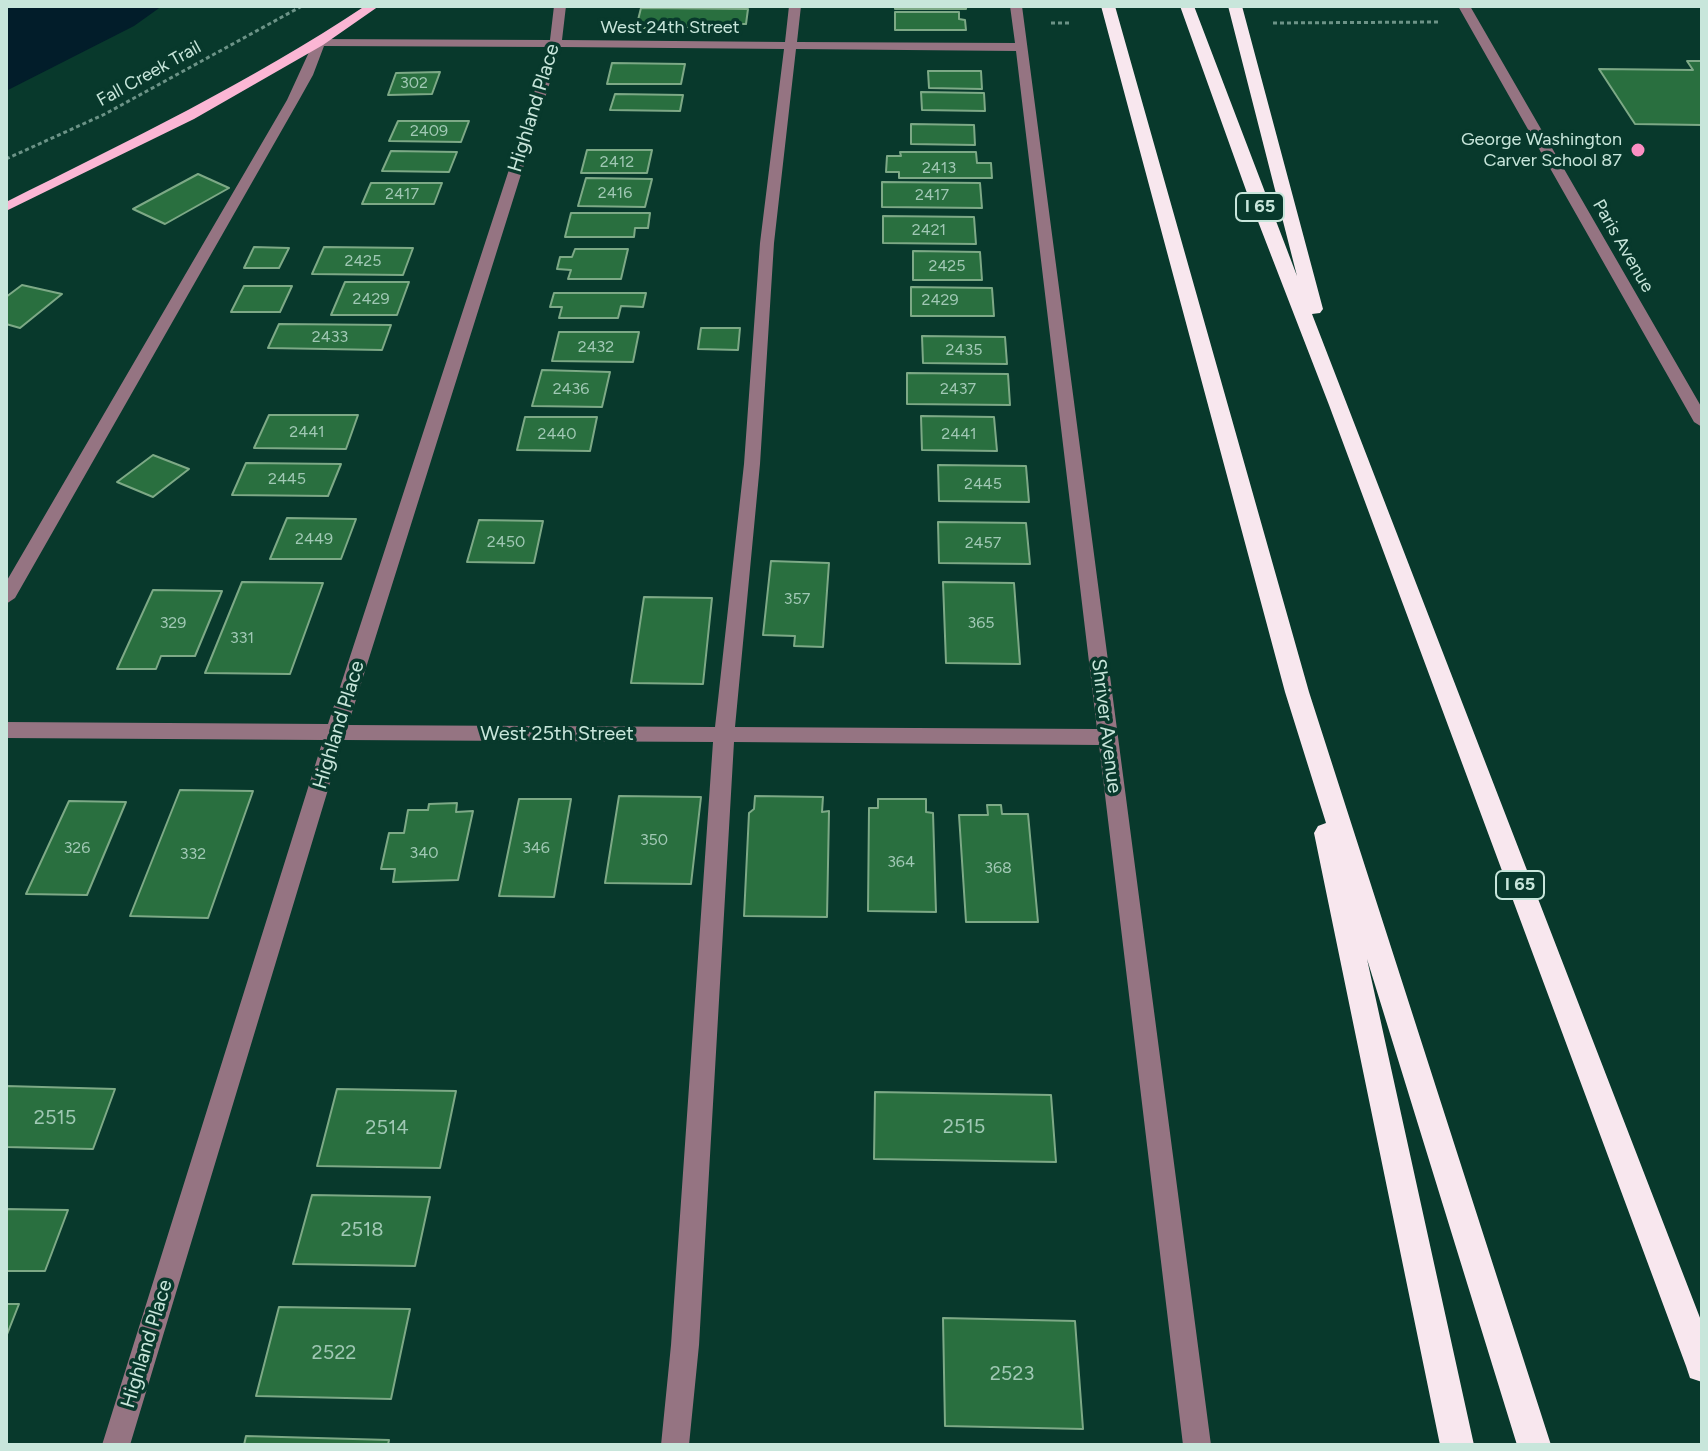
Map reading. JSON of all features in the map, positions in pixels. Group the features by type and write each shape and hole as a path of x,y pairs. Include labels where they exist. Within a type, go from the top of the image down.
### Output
{"highway":[{"path":"1108,6 1297,692 1534,1445"},
{"name":"I 65","path":"1187,6 1255,193 1339,405 1702,1366"},
{"path":"1235,6 1339,405"},
{"path":"1297,692 1457,1445"}],"main road":[{"path":"6,207 167,128 319,42 373,6"}],"street":[{"name":"Highland Place","path":"116,1445 335,733 555,46 560,6"},
{"path":"675,1445 685,1345 724,735 752,464 767,243 795,6"},
{"name":"Shriver Avenue","path":"1016,6 1197,1445"},
{"name":"Paris Avenue","path":"1464,6 1702,422"},
{"name":"West 24th Street","path":"319,42 1022,47"},
{"path":"6,598 300,88 319,42"},
{"name":"West 25th Street","path":"6,730 1108,737"}],"path":[{"name":"Fall Creek Trail","path":"6,159 105,114 302,6"},
{"path":"1260,23 1439,22"}],"water":[{"path":"6,6 162,6 134,26 6,91"}],"building":[{"path":"895,6 966,6 966,9 895,9"},
{"path":"641,8 748,9 746,24 636,28"},
{"path":"895,12 959,12 959,19 965,20 966,30 895,30"},
{"path":"1687,61 1702,61 1702,125 1635,124 1599,69 1693,70"},
{"path":"612,63 685,64 681,84 607,84"},
{"path":"928,71 981,71 982,89 929,88"},
{"path":"440,72 432,94 388,95 396,73"},
{"path":"921,92 984,93 985,111 922,110"},
{"path":"615,94 683,95 680,111 610,110"},
{"path":"398,121 469,121 461,142 389,141"},
{"path":"911,124 974,125 975,145 911,144"},
{"path":"587,150 652,150 647,173 581,173"},
{"path":"391,151 457,152 449,172 382,171"},
{"path":"900,152 976,152 977,163 991,163 992,178 899,178 899,172 886,172 887,156 901,156"},
{"path":"198,174 229,188 165,224 133,209"},
{"path":"586,178 652,179 645,207 578,206"},
{"path":"882,182 980,183 982,208 882,207"},
{"path":"371,183 442,183 434,204 362,204"},
{"path":"571,213 650,213 648,228 635,228 634,237 565,237"},
{"path":"883,216 974,217 976,244 883,243"},
{"path":"254,247 289,248 279,268 244,268"},
{"path":"324,247 413,248 403,275 312,274"},
{"path":"575,249 628,249 621,279 568,279 571,270 557,269 560,257 572,257"},
{"path":"913,251 980,252 982,280 913,280"},
{"path":"345,282 409,282 397,315 331,315"},
{"path":"22,285 62,294 20,328 6,324 6,297"},
{"path":"244,286 292,286 280,312 231,312"},
{"path":"911,287 992,288 994,316 911,316"},
{"path":"554,293 646,293 643,307 621,306 618,318 559,318 562,307 550,307"},
{"path":"279,324 391,325 382,350 268,348"},
{"path":"701,328 740,328 738,350 698,349"},
{"path":"559,332 639,332 633,362 552,361"},
{"path":"922,336 1005,337 1007,364 923,363"},
{"path":"542,370 610,372 602,407 532,406"},
{"path":"907,373 1008,374 1010,405 907,404"},
{"path":"269,415 358,415 346,449 254,448"},
{"path":"921,416 994,417 997,451 922,450"},
{"path":"525,417 597,417 590,451 517,450"},
{"path":"153,455 189,469 153,497 117,482"},
{"path":"246,463 341,464 328,496 232,495"},
{"path":"938,465 1026,466 1029,502 939,501"},
{"path":"287,518 356,519 341,559 270,559"},
{"path":"479,520 543,521 534,563 467,562"},
{"path":"938,522 1026,523 1030,564 939,563"},
{"path":"771,561 829,563 823,647 794,646 795,636 763,635"},
{"path":"242,582 323,583 290,674 205,673"},
{"path":"943,582 1014,583 1020,664 946,663"},
{"path":"153,590 222,591 195,656 161,656 156,669 117,669"},
{"path":"644,597 712,598 703,684 631,683"},
{"path":"180,790 253,791 208,918 130,916"},
{"path":"619,796 701,797 691,884 605,883"},
{"path":"755,796 823,797 822,812 829,811 827,917 744,916 749,813 754,809"},
{"path":"519,799 571,799 554,897 499,896"},
{"path":"878,799 926,799 926,812 933,813 936,912 868,911 869,808 878,808"},
{"path":"69,801 126,802 87,895 26,894"},
{"path":"457,803 456,812 473,811 458,880 393,882 395,869 381,869 389,833 404,833 408,810 428,810 429,804"},
{"path":"987,805 1001,805 1002,814 1028,814 1038,922 966,922 959,815 988,815"},
{"path":"6,1086 115,1089 93,1149 6,1147"},
{"path":"337,1089 456,1091 440,1168 317,1166"},
{"path":"875,1092 1051,1095 1056,1162 874,1159"},
{"path":"312,1195 430,1197 415,1266 293,1264"},
{"path":"6,1209 68,1210 45,1271 6,1271"},
{"path":"6,1304 19,1304 6,1337"},
{"path":"279,1307 410,1309 391,1399 256,1396"},
{"path":"943,1318 1075,1321 1083,1429 945,1426"},
{"path":"246,1436 389,1440 388,1445 244,1445"}],"place":[{"name":"George Washington Carver School 87","path":"1638,150"}]}
